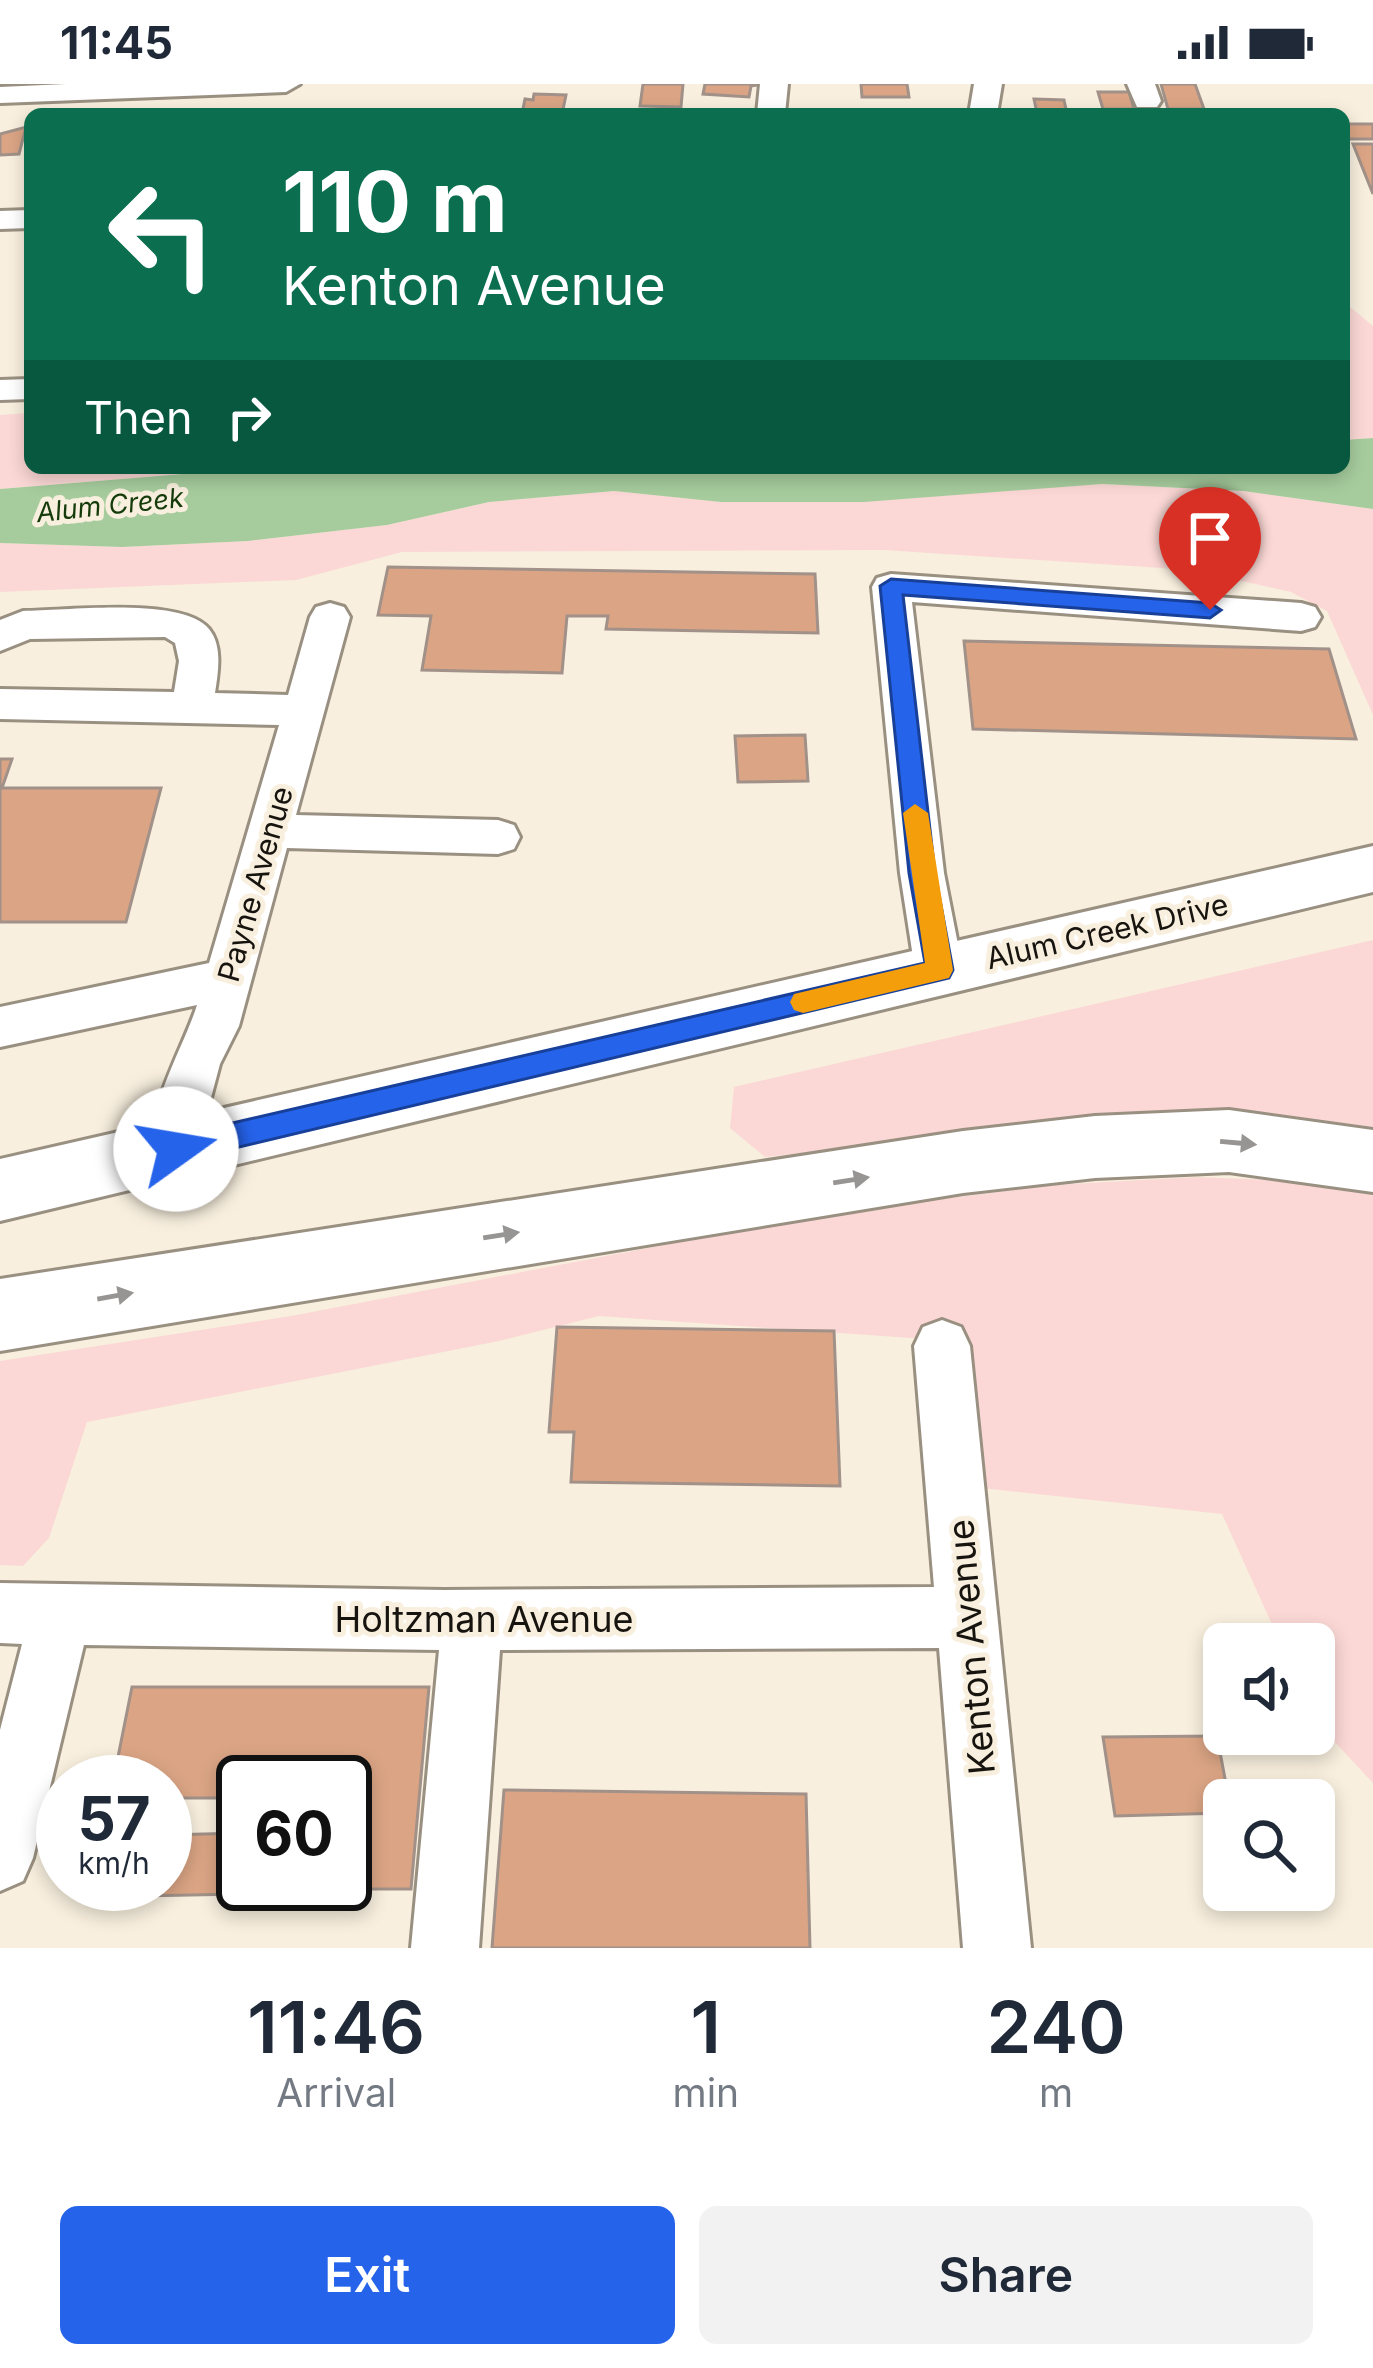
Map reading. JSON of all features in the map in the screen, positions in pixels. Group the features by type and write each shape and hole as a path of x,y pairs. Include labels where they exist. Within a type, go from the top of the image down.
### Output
{"highway":[{"path":"0,1315 963,1162 1051,1152 1228,1141 1373,1161"}],"main road":[{"name":"Alum Creek Drive","path":"0,1190 1373,869"}],"street":[{"path":"0,95 286,84"},
{"path":"939,970 922,873 891,586 1300,617"},
{"name":"Payne Avenue","path":"176,1149 196,1062 215,1026 330,617"},
{"path":"0,637 22,625 173,623 193,636 200,661 192,708"},
{"path":"0,704 304,710"},
{"path":"270,831 498,837"},
{"path":"0,1027 228,979"},
{"name":"Kenton Avenue","path":"942,1346 997,1948"},
{"path":"0,1858 30,1614"},
{"name":"Holtzman Avenue","path":"30,1614 969,1617"},
{"path":"446,1948 472,1619"}],"shaded area":[{"path":"1350,307 1373,326 1373,438 1350,440"},
{"path":"24,413 24,474 183,474 0,489 0,415"},
{"path":"1102,484 1243,491 1373,509 1373,715 1327,611 1291,592 1192,570 883,550 402,552 296,580 0,592 0,543 122,547 248,541 387,525 489,502 614,491 722,502"},
{"path":"1373,940 1373,1132 1061,1126 765,1157 730,1128 734,1087"},
{"path":"1197,1177 1300,1181 1373,1192 1373,1783 1335,1742 1335,1623 1271,1623 1222,1514 981,1488 967,1342 599,1316 499,1341 87,1422 49,1538 23,1566 0,1565 0,1361 291,1316 837,1212 1053,1185"}],"water":[{"name":"Alum Creek","path":"1373,438 1373,509 1243,491 1102,484 864,502 721,502 614,491 489,502 387,525 248,541 122,547 0,543 0,489 183,474 1350,474 1350,440"}],"building":[{"path":"643,84 683,84 681,107 640,106"},
{"path":"705,84 764,84 751,86 749,97 703,94"},
{"path":"861,84 907,84 909,97 862,97"},
{"path":"1161,84 1195,84 1204,108 1168,108"},
{"path":"1098,92 1129,92 1134,108 1103,108"},
{"path":"534,94 566,95 563,108 523,108 525,99 533,100"},
{"path":"1034,99 1064,100 1066,108 1036,108"},
{"path":"1350,124 1373,124 1373,139 1350,139"},
{"path":"24,128 19,154 0,155 0,134"},
{"path":"1353,144 1373,144 1373,194"},
{"path":"388,567 815,574 818,633 606,629 608,616 567,616 562,673 422,670 431,616 378,615"},
{"path":"964,641 1329,649 1356,739 973,729"},
{"path":"805,735 808,781 738,782 735,736"},
{"path":"0,759 12,759 2,788 161,788 126,922 0,922"},
{"path":"557,1327 834,1331 840,1486 571,1482 574,1432 549,1432"},
{"path":"132,1687 429,1687 411,1889 372,1889 372,1755 216,1755 216,1798 192,1798 192,1755 118,1755"},
{"path":"1203,1736 1203,1755 1221,1755 1225,1779 1203,1779 1203,1814 1115,1816 1103,1737"},
{"path":"504,1790 806,1794 810,1948 492,1948"},
{"path":"192,1834 216,1834 216,1894 192,1895"}],"slow traffic":[{"path":"803,1002 939,970 915,813"}],"route":[{"path":"176,1149 939,970 922,873 891,586 1210,610"}]}
